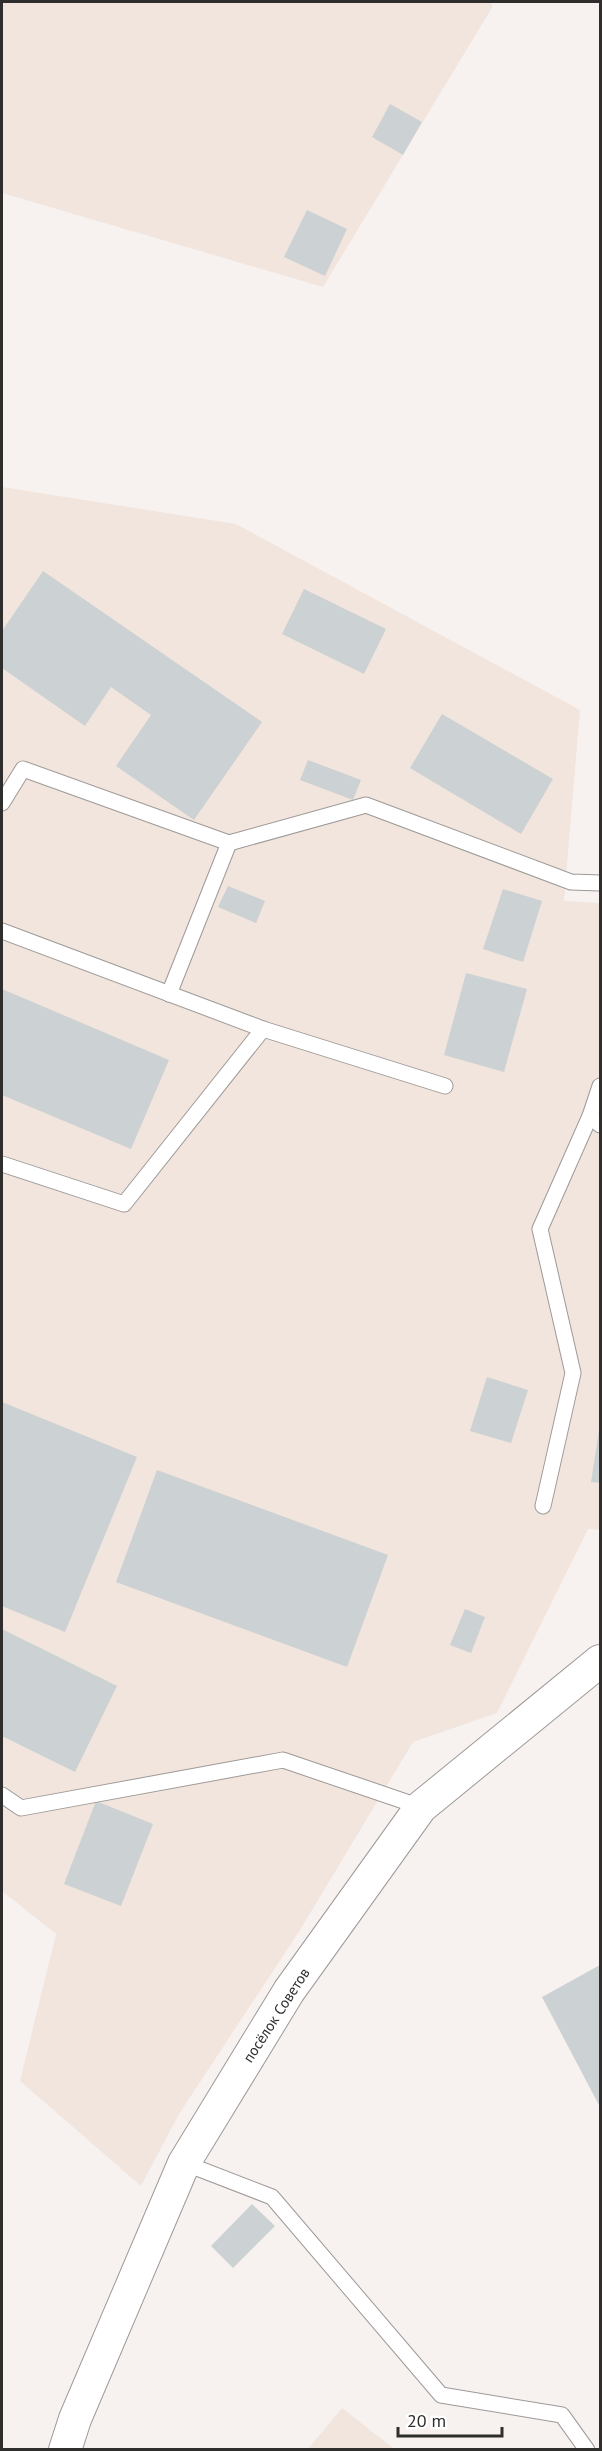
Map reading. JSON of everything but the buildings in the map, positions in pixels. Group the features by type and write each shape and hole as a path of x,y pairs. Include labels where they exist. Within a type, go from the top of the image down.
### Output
{"street":[{"name":"посёлок Советов","path":"65,2450 75,2419 184,2163 289,1991 421,1807 600,1661"}],"lane":[{"path":"2,803 23,769 229,843 366,805 571,882 600,883"},
{"path":"169,994 229,843"},
{"path":"2,931 263,1029 445,1086"},
{"path":"2,1164 124,1204 263,1029"},
{"path":"543,1506 573,1373 540,1229 595,1121 600,1086"},
{"path":"2,1795 21,1808 283,1760 421,1807"},
{"path":"184,2163 272,2198 441,2395 562,2415 587,2450"}],"shaded area":[{"path":"2,2 489,2 493,6 323,287 2,193"},
{"path":"2,487 236,524 580,710 564,901 600,903 600,1530 588,1529 497,1713 413,1742 300,1930 179,2114 141,2186 20,2081 56,1934 2,1891"},
{"path":"342,2408 394,2449 308,2449"}]}
